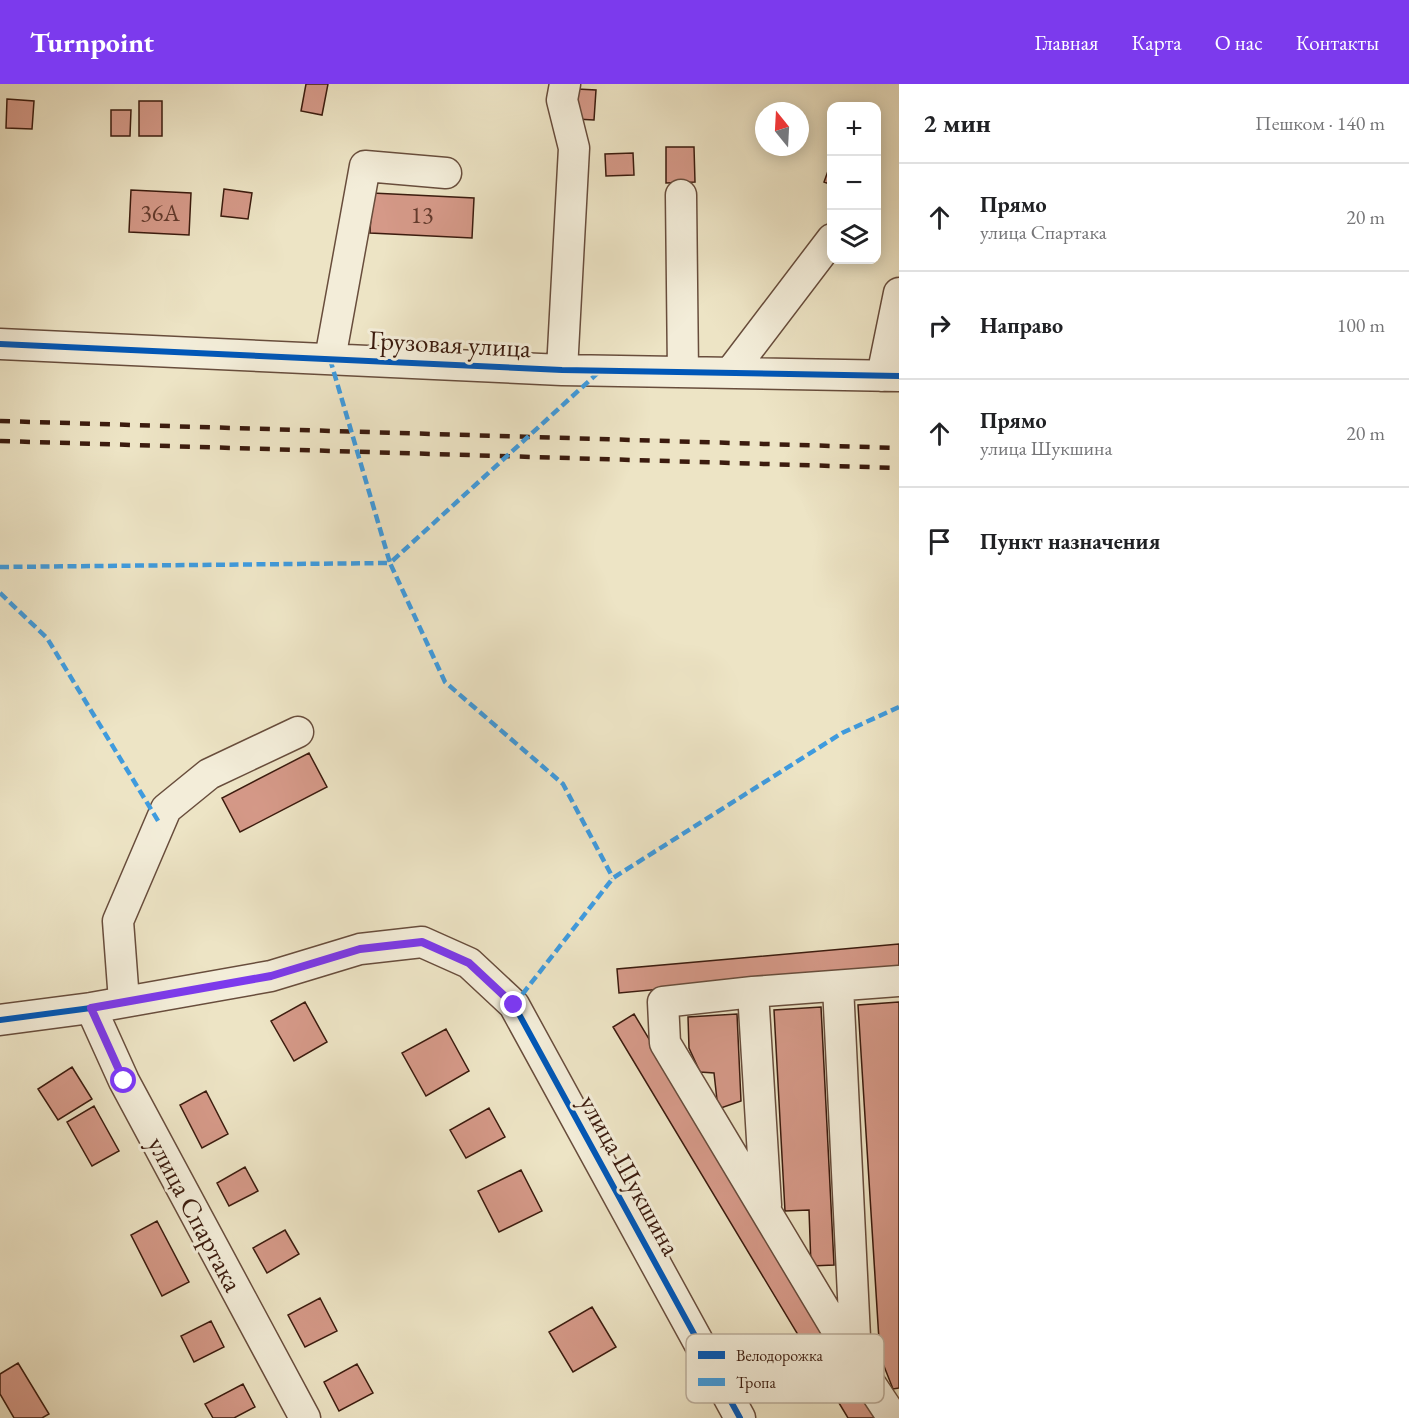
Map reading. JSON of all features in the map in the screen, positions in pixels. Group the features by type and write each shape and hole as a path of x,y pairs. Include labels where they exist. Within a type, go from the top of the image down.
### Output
{"street":[{"path":"562,370 574,147 562,100 565,84"},
{"path":"330,359 365,166 446,173"},
{"path":"681,195 682,372"},
{"path":"730,373 827,244"},
{"path":"890,376 899,293"},
{"name":"Грузовая улица","path":"0,344 562,370 890,376"},
{"path":"124,1001 118,921 166,809 208,774 298,732"},
{"name":"улица Шукшина","path":"2,1017 91,1008 271,976 360,949 411,943 422,942 469,963 514,1005 694,1334"},
{"path":"840,1334 665,1043 663,1002 753,992 899,981"},
{"path":"838,986 855,1334"},
{"path":"753,992 766,1209"},
{"name":"улица Спартака","path":"91,1008 124,1081 305,1418"},
{"name":"улица Шукшина","path":"732,1403 740,1418"},
{"path":"883,1403 893,1418"}],"building":[{"path":"306,84 328,84 322,115 301,111"},
{"path":"577,89 596,90 594,120 576,119"},
{"path":"7,99 34,101 32,129 6,128"},
{"path":"139,101 162,101 162,136 139,136"},
{"path":"111,110 131,110 130,136 111,136"},
{"path":"666,147 694,147 695,182 666,183"},
{"path":"633,153 634,175 606,176 605,154"},
{"path":"224,189 252,193 248,219 221,216"},
{"path":"131,190 191,193 189,235 129,232"},
{"path":"372,193 474,198 472,238 370,233"},
{"path":"309,753 327,787 240,832 222,798"},
{"path":"899,944 899,967 619,993 617,969"},
{"path":"305,1002 327,1042 294,1061 271,1021"},
{"path":"899,1002 899,1388 893,1389 884,1366 884,1334 879,1334 858,1005"},
{"path":"821,1007 834,1265 811,1266 809,1210 785,1211 774,1010"},
{"path":"634,1014 826,1334 798,1334 613,1027"},
{"path":"737,1014 741,1101 718,1109 714,1073 700,1072 689,1048 688,1017"},
{"path":"446,1029 469,1071 426,1096 402,1053"},
{"path":"72,1067 92,1099 58,1120 38,1089"},
{"path":"206,1091 228,1134 202,1148 180,1105"},
{"path":"94,1106 119,1151 92,1166 67,1122"},
{"path":"489,1108 505,1137 466,1158 450,1130"},
{"path":"245,1167 258,1191 229,1206 217,1183"},
{"path":"521,1170 542,1211 499,1232 478,1191"},
{"path":"157,1221 189,1282 162,1296 131,1235"},
{"path":"285,1230 299,1254 267,1273 253,1248"},
{"path":"320,1298 337,1331 305,1347 288,1315"},
{"path":"592,1307 616,1347 573,1372 549,1332"},
{"path":"211,1321 224,1347 194,1362 181,1336"},
{"path":"18,1363 49,1414 42,1418 14,1418 0,1394 0,1374"},
{"path":"357,1364 373,1393 339,1411 324,1382"},
{"path":"243,1384 255,1407 234,1418 213,1418 205,1404"},
{"path":"839,1403 868,1403 877,1418 848,1418"}],"railway":[{"path":"0,421 899,448"},
{"path":"0,441 899,468"}],"marked path":[{"path":"330,359 390,563 601,370"},
{"path":"0,567 390,563 445,682 563,784 613,878"},
{"path":"0,593 47,638 160,824"},
{"path":"514,1005 613,878 842,733 899,707"}],"cycle path":[{"path":"0,344 562,370 899,376"},
{"path":"0,1020 91,1008 271,976 360,949 422,942 469,963 514,1005 694,1334"},
{"path":"732,1403 740,1418"}],"route":[{"path":"124,1081 91,1008 271,976 360,949 422,942 469,963 514,1005"}]}
